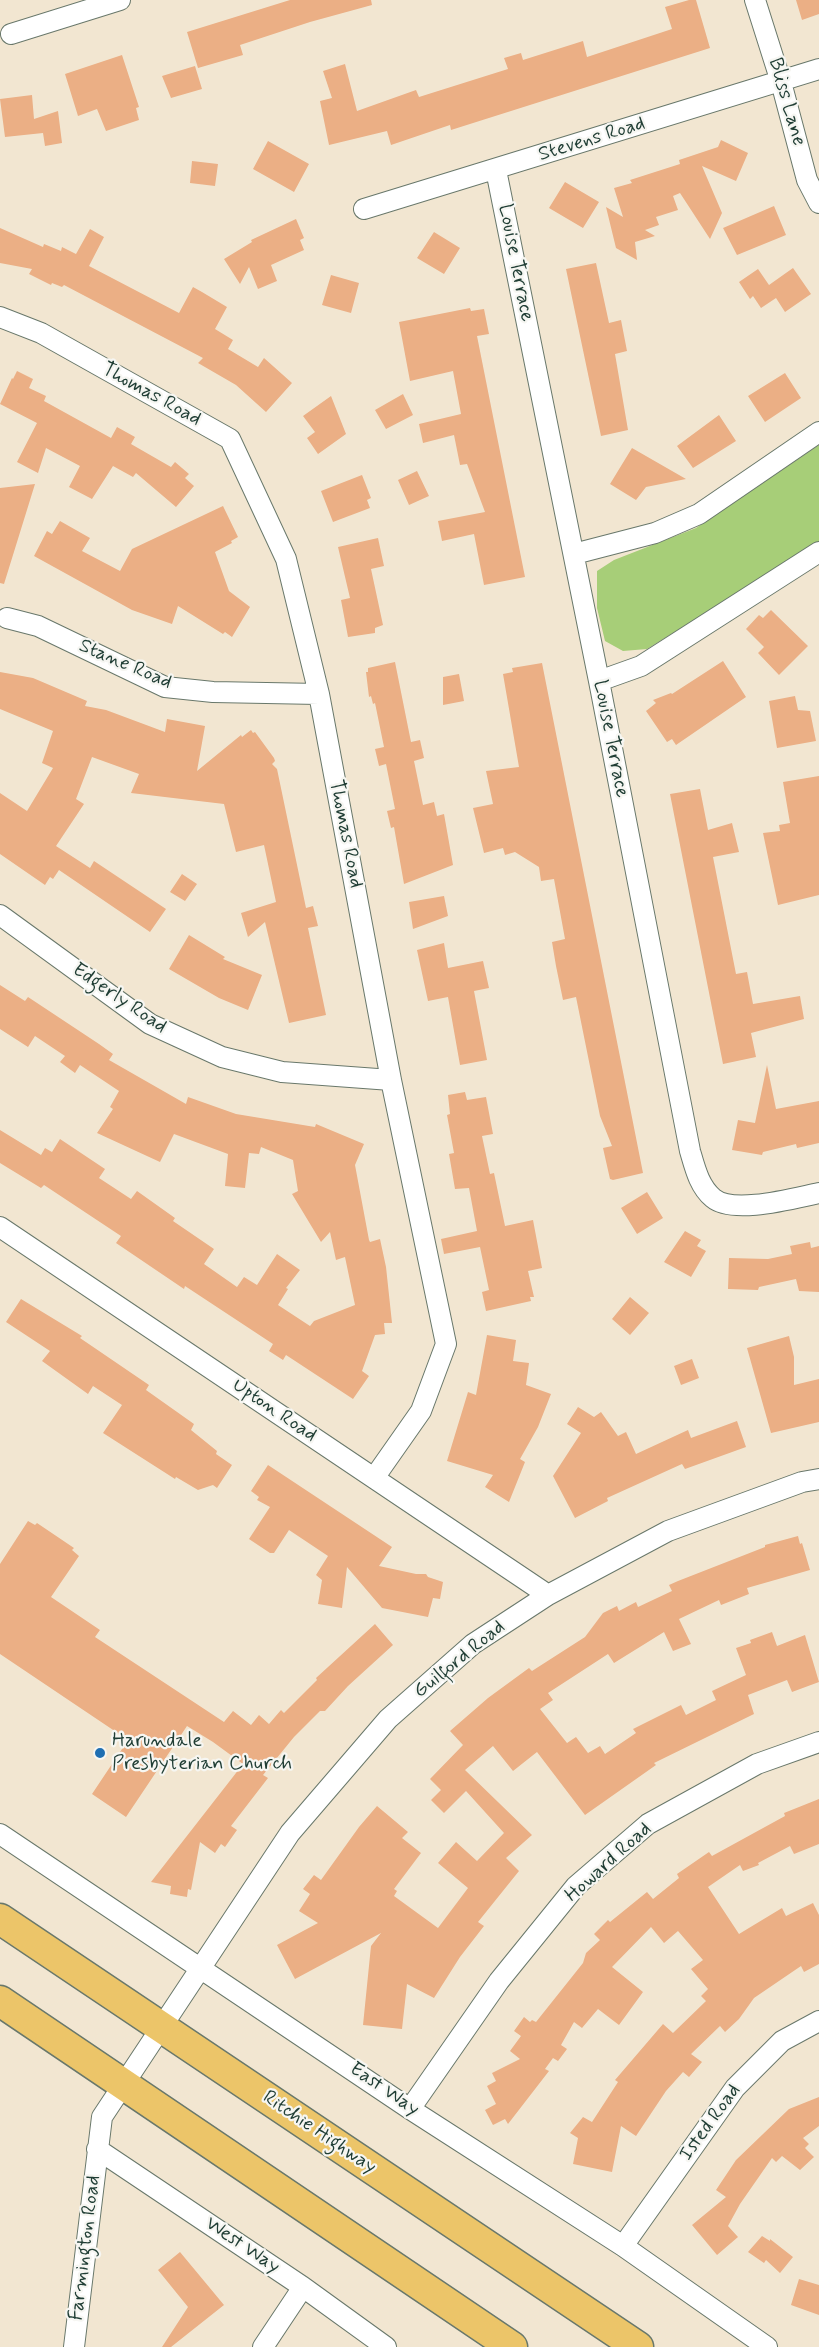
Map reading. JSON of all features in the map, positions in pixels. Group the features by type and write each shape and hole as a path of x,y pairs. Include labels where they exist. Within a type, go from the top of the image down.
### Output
{"main road":[{"name":"Ritchie Highway","path":"0,1919 638,2347"},
{"path":"0,2001 512,2347"}],"street":[{"path":"11,34 120,0"},
{"name":"Bliss Lane","path":"755,0 781,82 807,180 819,203"},
{"name":"Stevens Road","path":"364,209 819,69"},
{"name":"Louise Terrace","path":"496,170 574,554 690,1151 699,1180 714,1199 741,1207 819,1193"},
{"name":"Thomas Road","path":"0,317 41,333 230,440 286,559 319,694 391,1080 446,1344 421,1411 374,1479"},
{"path":"574,554 655,533 699,514 819,432"},
{"path":"599,681 641,666 819,552"},
{"name":"Stane Road","path":"7,618 38,626 165,687 213,692 319,694"},
{"name":"Edgerly Road","path":"0,915 150,1024 222,1057 282,1072 391,1080"},
{"name":"Upton Road","path":"0,1227 548,1595"},
{"name":"Guilford Road","path":"124,2084 199,1967 290,1833 388,1719 473,1644 548,1595 668,1531 802,1482 819,1479"},
{"name":"Howard Road","path":"410,2109 499,1981 576,1886 648,1824 757,1764 819,1742"},
{"name":"East Way","path":"0,1834 410,2109 623,2246 767,2347"},
{"name":"Isted Road","path":"623,2246 735,2088 782,2041 819,2021"},
{"name":"Farmington Road","path":"74,2347 102,2117 124,2084"},
{"name":"West Way","path":"97,2149 303,2287 386,2347"},
{"path":"263,2347 303,2287"}],"green space":[{"path":"819,445 819,543 647,649 623,651 605,641 597,608 597,571 614,560 696,528"}],"building":[{"path":"290,0 371,0 372,5 240,45 243,55 198,68 187,32"},
{"path":"696,0 710,48 451,130 450,125 391,145 387,131 329,145 320,101 332,98 323,71 345,64 357,111 416,90 419,97 508,69 504,58 521,53 523,60 583,41 587,57 672,29 665,7"},
{"path":"796,0 819,0 819,14 802,20"},
{"path":"122,55 139,107 136,108 139,120 106,131 97,109 78,116 65,74"},
{"path":"195,66 202,89 171,98 162,76"},
{"path":"32,95 34,119 58,111 62,143 45,146 43,133 5,137 0,99"},
{"path":"721,140 748,153 736,181 702,166 722,213 710,239 680,193 673,196 678,210 656,217 659,225 645,230 655,236 635,242 637,260 616,248 606,207 623,217 614,188 632,183 630,180 680,164 679,160 718,147"},
{"path":"268,141 309,164 294,192 253,169"},
{"path":"192,161 218,164 215,186 190,183"},
{"path":"565,182 599,202 583,228 549,208"},
{"path":"774,206 786,235 737,255 723,228"},
{"path":"296,219 304,238 300,240 304,250 271,265 277,281 258,289 249,267 240,284 224,259 252,242 251,240"},
{"path":"0,228 43,247 44,244 61,251 62,247 76,254 90,229 104,237 89,266 179,313 193,287 202,292 227,307 215,329 233,340 228,349 258,367 264,358 292,383 266,412 236,385 198,363 203,358 64,285 62,287 52,283 51,285 29,274 32,269 0,263"},
{"path":"434,232 460,248 444,274 417,258"},
{"path":"596,263 609,323 621,320 627,351 615,354 628,430 601,436 566,269"},
{"path":"793,268 811,294 785,312 776,298 761,308 753,296 750,299 739,282 758,269 769,285"},
{"path":"331,275 359,283 351,313 322,305"},
{"path":"470,308 471,311 484,309 489,334 477,336 525,577 484,585 474,534 442,541 438,521 485,512 467,464 460,465 454,435 423,443 419,424 461,414 453,371 410,381 399,322"},
{"path":"17,371 33,379 29,388 46,396 44,401 111,438 117,427 135,437 131,444 171,467 175,462 189,474 185,478 194,486 176,507 136,473 133,477 113,466 92,499 69,487 80,466 46,448 38,473 17,462 37,423 0,404"},
{"path":"785,373 801,398 765,422 748,396"},
{"path":"403,394 413,415 386,429 375,410"},
{"path":"331,396 346,434 318,454 307,438 315,432 303,416"},
{"path":"719,415 736,441 693,468 677,446"},
{"path":"632,448 686,479 646,487 636,500 610,484"},
{"path":"417,471 429,496 409,505 398,480"},
{"path":"362,475 371,498 367,500 370,508 333,522 321,491"},
{"path":"35,484 4,584 0,583 0,488"},
{"path":"223,506 238,537 215,552 229,591 250,607 232,637 225,632 223,634 178,606 172,624 132,610 34,556 47,531 52,534 60,521 90,538 82,551 120,571 132,549"},
{"path":"378,538 384,566 371,569 383,625 375,628 375,633 348,637 341,600 350,598 338,547"},
{"path":"771,610 808,646 779,675 758,653 764,647 746,629 759,615 763,618"},
{"path":"723,661 746,697 676,745 672,739 667,742 646,711 656,703 653,700 672,694"},
{"path":"395,662 411,742 420,740 424,758 414,761 423,805 434,802 437,816 444,814 453,865 404,884 394,827 391,828 387,811 395,809 386,764 379,766 375,749 384,747 375,703 373,704 371,696 369,697 366,672 368,668"},
{"path":"542,663 643,1173 613,1180 610,1179 603,1148 612,1146 600,1116 576,997 563,1000 556,966 552,942 565,939 554,879 541,881 539,867 515,852 505,855 503,848 484,853 473,808 493,804 486,771 519,767 503,674 513,672 512,668"},
{"path":"0,672 33,678 87,701 85,706 106,710 165,732 167,719 205,726 197,771 241,735 242,737 251,730 255,732 275,761 272,764 277,769 306,908 313,906 318,926 308,928 326,1015 289,1023 265,922 248,937 241,913 276,902 264,845 236,852 224,804 131,793 139,774 92,757 76,799 84,804 56,846 90,868 94,861 166,909 150,932 59,870 53,879 50,877 45,885 0,854 0,793 27,811 53,768 42,763 53,731 0,709"},
{"path":"459,674 464,701 443,705 443,677"},
{"path":"795,696 798,710 810,711 816,741 777,748 769,701"},
{"path":"819,776 819,895 778,905 763,833 780,831 779,825 790,823 783,782"},
{"path":"700,789 708,830 732,823 739,852 713,857 736,974 747,972 753,1004 800,996 804,1019 751,1033 756,1057 723,1064 670,794"},
{"path":"182,874 197,884 185,901 170,892"},
{"path":"444,896 448,916 413,929 409,902"},
{"path":"189,935 225,957 223,959 262,975 248,1010 219,998 169,969"},
{"path":"444,943 448,968 483,961 489,988 474,991 487,1060 460,1065 448,997 428,1001 417,950"},
{"path":"0,985 25,1001 28,997 113,1054 109,1060 186,1104 188,1097 236,1114 315,1127 316,1124 364,1144 355,1165 369,1240 370,1242 380,1239 386,1267 392,1323 384,1323 385,1334 375,1335 362,1371 369,1376 353,1399 286,1355 283,1360 269,1351 273,1344 185,1286 184,1289 116,1243 121,1236 44,1185 41,1188 0,1163 0,1130 41,1155 45,1148 52,1152 60,1139 105,1169 99,1178 131,1199 137,1191 175,1218 173,1221 214,1249 204,1264 237,1287 244,1277 257,1285 277,1254 300,1270 286,1288 288,1289 278,1305 310,1326 314,1321 355,1305 345,1257 336,1260 330,1232 321,1242 292,1194 298,1191 293,1160 261,1147 259,1154 249,1153 245,1188 225,1186 228,1154 174,1134 160,1162 97,1133 113,1109 110,1107 119,1091 80,1065 75,1073 60,1062 65,1056 35,1036 28,1047 0,1029"},
{"path":"767,1065 776,1109 819,1101 819,1143 797,1148 796,1144 763,1152 762,1155 732,1150 738,1120 755,1123"},
{"path":"465,1092 467,1100 486,1097 493,1134 482,1136 490,1174 494,1173 505,1226 533,1220 542,1268 528,1271 534,1297 530,1297 531,1301 486,1311 482,1292 489,1290 480,1247 444,1254 441,1239 477,1231 469,1188 455,1189 449,1154 454,1153 447,1115 450,1114 448,1095"},
{"path":"647,1192 663,1218 637,1234 621,1208"},
{"path":"685,1231 701,1240 697,1246 706,1251 691,1277 664,1262"},
{"path":"810,1242 811,1248 819,1246 819,1292 799,1291 796,1279 759,1287 758,1290 728,1289 729,1258 768,1259 792,1254 790,1246"},
{"path":"630,1297 649,1313 630,1335 612,1319"},
{"path":"21,1299 82,1336 80,1338 149,1385 146,1390 194,1424 191,1430 217,1451 216,1454 232,1465 217,1488 213,1485 198,1490 176,1477 175,1479 103,1433 122,1405 93,1386 88,1394 42,1361 50,1351 6,1322"},
{"path":"487,1335 516,1340 513,1361 529,1363 526,1385 551,1394 538,1427 520,1459 525,1462 509,1502 485,1487 493,1475 447,1461 468,1392 476,1395"},
{"path":"789,1336 794,1357 794,1385 819,1379 819,1422 771,1433 747,1348"},
{"path":"692,1359 699,1378 681,1385 674,1366"},
{"path":"578,1407 594,1417 601,1412 618,1436 626,1432 636,1454 688,1430 691,1438 737,1421 746,1447 685,1469 682,1464 607,1498 608,1501 575,1518 553,1476 581,1433 567,1424"},
{"path":"268,1465 392,1547 379,1566 426,1574 428,1577 443,1582 440,1599 433,1598 428,1617 382,1608 347,1567 342,1608 318,1604 322,1580 316,1575 328,1556 289,1530 274,1553 270,1553 249,1539 270,1507 257,1500 259,1497 251,1491"},
{"path":"28,1521 35,1525 37,1523 74,1548 72,1550 79,1556 51,1597 100,1630 95,1637 224,1722 233,1711 251,1725 259,1715 269,1724 281,1710 284,1713 317,1680 316,1678 375,1624 393,1645 348,1686 325,1711 320,1711 294,1737 263,1775 268,1778 231,1826 237,1830 225,1847 221,1844 215,1853 200,1842 191,1890 188,1889 187,1897 170,1894 171,1886 151,1882 243,1764 187,1726 126,1817 92,1794 128,1740 0,1654 0,1564"},
{"path":"798,1536 810,1570 747,1588 749,1594 721,1605 719,1600 679,1619 691,1644 673,1651 664,1632 614,1663 608,1654 548,1693 553,1700 540,1709 567,1743 576,1737 588,1753 600,1746 605,1754 636,1733 633,1729 681,1705 686,1715 716,1700 712,1691 746,1675 736,1648 772,1632 777,1646 805,1635 819,1682 792,1692 787,1680 748,1695 754,1714 654,1763 656,1765 585,1815 537,1752 513,1771 493,1746 465,1770 532,1835 506,1858 519,1871 478,1922 484,1926 460,1957 434,1998 407,1984 402,2029 363,2025 371,1946 381,1933 295,1979 277,1945 318,1923 299,1911 310,1894 303,1889 314,1875 321,1880 377,1806 408,1832 402,1838 421,1853 394,1889 397,1891 394,1896 438,1928 468,1888 438,1863 456,1842 477,1861 504,1833 466,1791 444,1813 431,1800 441,1790 430,1779 463,1745 450,1731 488,1698 529,1668 532,1671 585,1637 603,1613 617,1606 619,1611 636,1602 638,1607 672,1591 669,1585 678,1581 765,1547 765,1545"},
{"path":"819,1799 819,1844 794,1854 790,1846 758,1863 759,1865 743,1871 740,1865 708,1887 739,1934 782,1908 786,1916 813,1903 819,1915 819,1964 804,1972 801,1966 754,1998 739,2019 725,2032 720,2026 691,2054 702,2062 689,2077 683,2072 666,2091 636,2136 621,2126 612,2172 573,2164 578,2138 570,2133 583,2117 592,2122 618,2082 615,2080 663,2024 673,2033 706,2001 701,1996 708,1989 691,1969 703,1960 678,1931 664,1943 651,1927 612,1967 643,1992 619,2025 598,2009 582,2028 574,2022 561,2045 567,2049 558,2061 553,2058 545,2069 549,2071 508,2124 505,2119 493,2125 485,2110 496,2104 487,2086 496,2081 492,2073 520,2059 510,2051 521,2036 514,2031 524,2017 530,2022 532,2020 536,2022 583,1963 586,1953 600,1940 594,1934 608,1920 610,1922 647,1892 653,1899 679,1878 677,1874 709,1852 712,1856 785,1816 784,1813"},
{"path":"819,2097 819,2126 803,2138 809,2144 805,2148 814,2157 800,2170 782,2156 776,2162 772,2158 740,2204 728,2226 738,2237 717,2255 692,2225 726,2197 716,2190 736,2160 789,2109"},
{"path":"762,2236 770,2241 770,2239 793,2257 780,2273 766,2260 764,2263 748,2252"},
{"path":"180,2252 224,2305 171,2347 162,2347 188,2307 158,2270"},
{"path":"799,2279 819,2285 819,2315 791,2305"}],"place":[{"name":"Harundale Presbyterian Church","path":"100,1753"}]}
